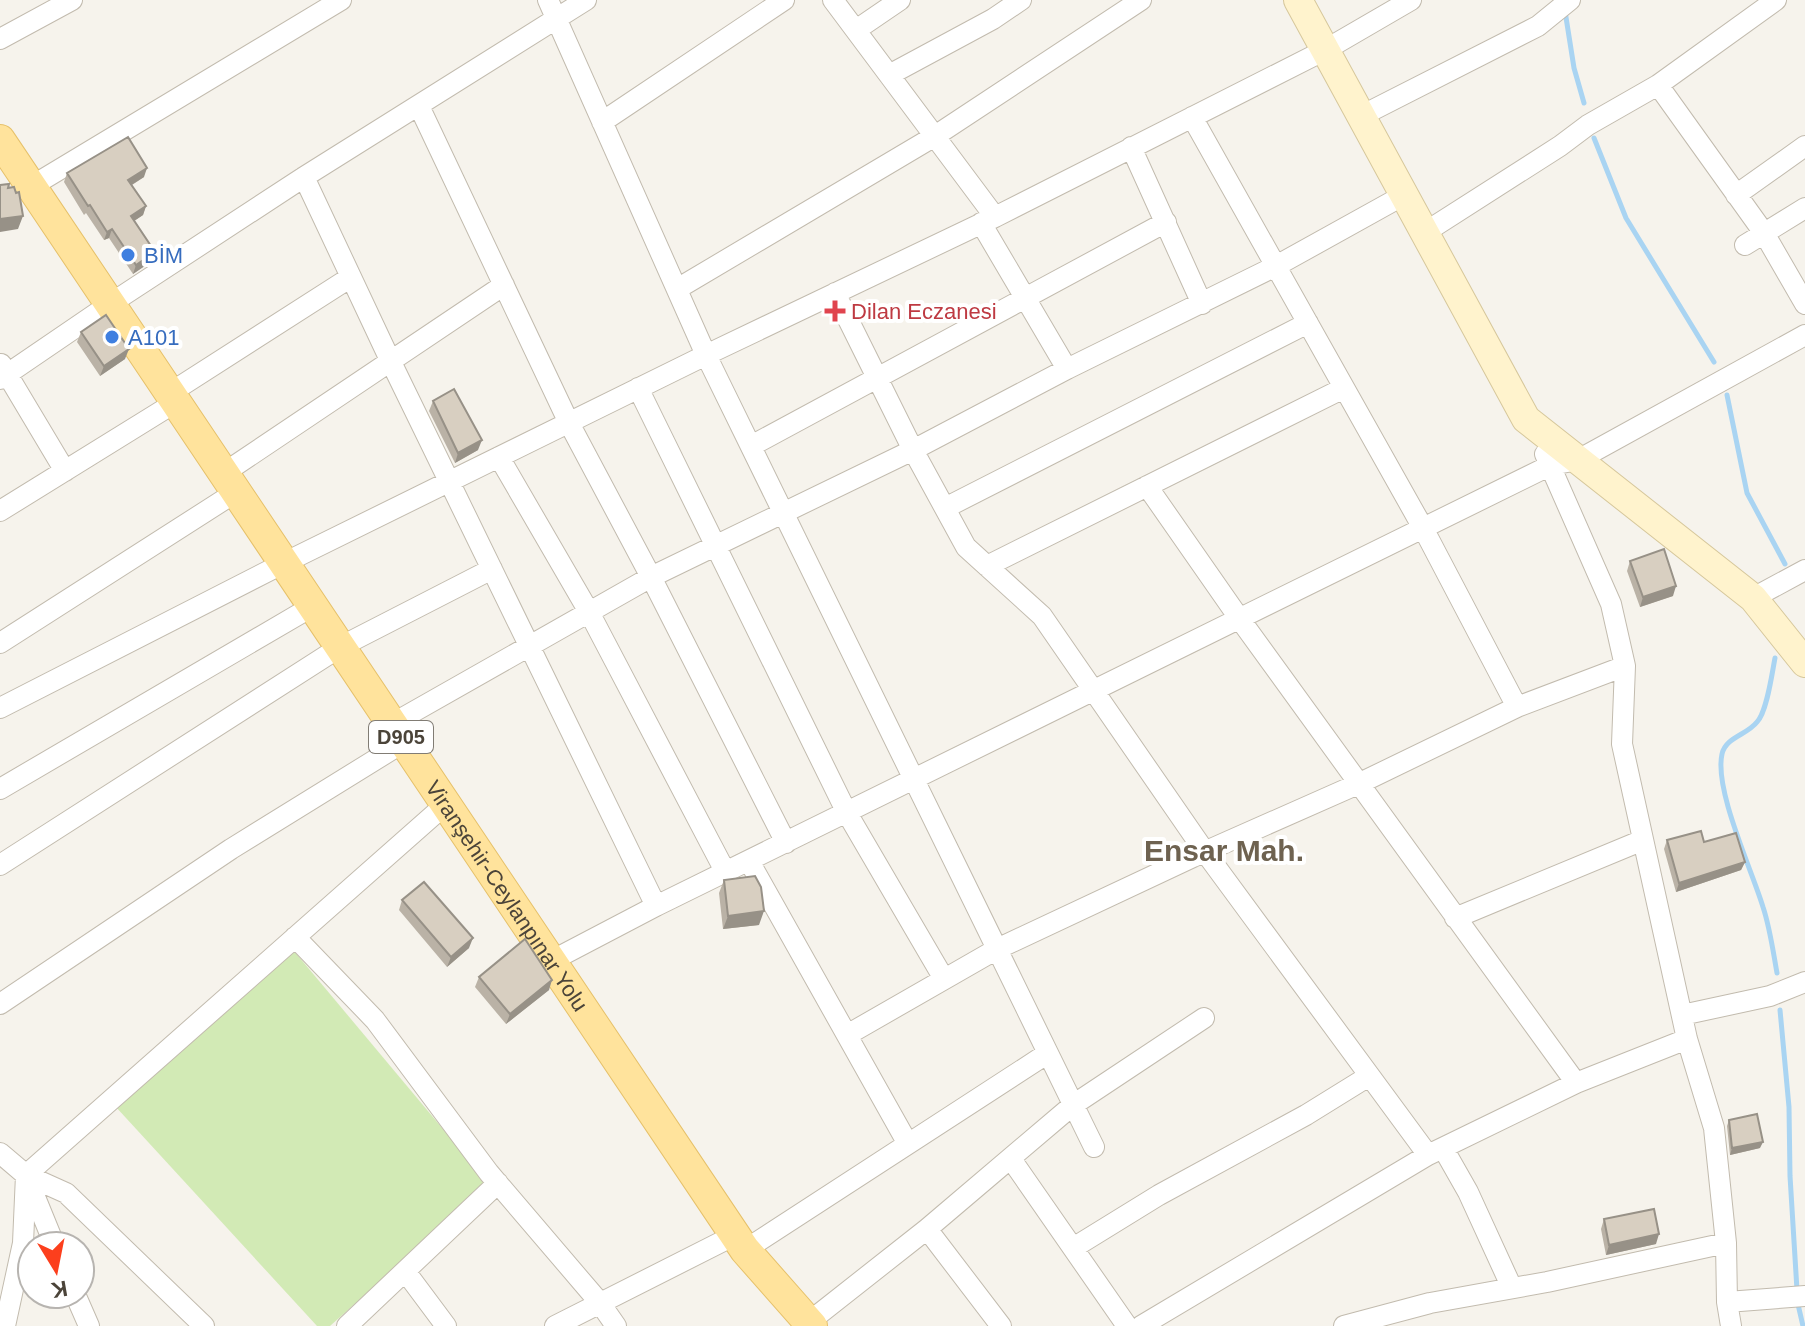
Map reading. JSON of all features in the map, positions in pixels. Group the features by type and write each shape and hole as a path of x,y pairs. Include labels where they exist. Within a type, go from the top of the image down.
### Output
{"main road":[{"name":"Viranşehir-Ceylanpınar Yolu","path":"0,140 740,1242 810,1324"}],"street":[{"path":"0,39 72,0"},
{"path":"32,186 341,0"},
{"path":"65,471 2,372 419,106 552,9 586,0"},
{"path":"602,122 784,0"},
{"path":"833,0 935,136 988,220 1026,299 1067,369"},
{"path":"856,30 900,0"},
{"path":"889,75 993,19 1021,0"},
{"path":"677,289 935,136 1141,0"},
{"path":"1298,0 1526,419 1565,462 1753,598 1805,663"},
{"path":"0,708 449,481 988,220 1325,50 1411,0"},
{"path":"1424,233 1588,125 1658,85 1776,0"},
{"path":"1361,116 1538,26 1563,5"},
{"path":"552,9 706,355 1094,1147"},
{"path":"1658,85 1764,233 1805,304"},
{"path":"419,106 569,423 786,843"},
{"path":"1192,117 1423,528 1517,707"},
{"path":"1736,195 1805,146"},
{"path":"1131,147 1202,304"},
{"path":"304,177 656,906"},
{"path":"0,1004 529,646 651,577 913,450 1067,369 1202,304 1404,195"},
{"path":"1745,245 1805,208"},
{"path":"751,446 1166,222"},
{"path":"0,511 65,471 351,277"},
{"path":"0,643 230,482 390,360 504,285"},
{"path":"835,293 913,450 966,547 1042,616 1205,852 1369,1076 1468,1192 1512,1288"},
{"path":"945,508 1308,323"},
{"path":"551,961 1239,618 1565,462 1805,335"},
{"path":"638,388 847,813 944,979"},
{"path":"987,566 1344,388"},
{"path":"499,457 589,612 726,873"},
{"path":"1565,462 1611,604 1625,666 1622,744 1687,1039 1714,1128 1731,1326"},
{"path":"1147,486 1358,784 1576,1083"},
{"path":"0,865 340,647 492,569"},
{"path":"1753,598 1805,570"},
{"path":"0,789 313,606"},
{"path":"847,1035 997,949 1358,784 1517,707 1625,666"},
{"path":"5,1316 23,1243 26,1175 446,804"},
{"path":"1455,918 1643,840"},
{"path":"749,861 908,1144"},
{"path":"295,937 375,1020 498,1183 616,1326"},
{"path":"1682,1015 1770,996 1805,982"},
{"path":"810,1324 1073,1105 1204,1018"},
{"path":"1141,1326 1435,1151 1576,1083 1687,1039"},
{"path":"555,1326 740,1242 908,1144 1048,1053"},
{"path":"1073,1248 1159,1195 1306,1115 1369,1076"},
{"path":"0,1153 26,1175 66,1193 204,1326"},
{"path":"1011,1159 1127,1326"},
{"path":"26,1175 48,1230"},
{"path":"347,1326 498,1183"},
{"path":"927,1229 1001,1326"},
{"path":"1347,1326 1430,1303 1726,1243"},
{"path":"405,1271 446,1326"},
{"path":"1727,1302 1796,1297"}],"green space":[{"path":"294,951 489,1184 330,1326 317,1326 115,1106"}],"building":[{"path":"128,137 147,168 128,180 146,206 131,216 155,252 136,265 112,229 107,232 67,173"},
{"path":"9,184 8,188 14,187 16,193 19,192 23,216 0,219 0,185"},
{"path":"106,315 129,349 104,366 81,332"},
{"path":"454,389 482,440 458,453 433,401"},
{"path":"1664,549 1676,586 1643,597 1630,561"},
{"path":"1701,831 1704,842 1736,833 1745,862 1679,883 1667,840"},
{"path":"755,876 761,887 764,911 728,916 724,880"},
{"path":"424,882 473,938 451,957 402,900"},
{"path":"525,939 552,980 510,1014 479,977"},
{"path":"1757,1114 1763,1142 1732,1148 1729,1120"},
{"path":"1654,1209 1659,1234 1609,1245 1604,1219"}],"waterway":[{"path":"1565,11 1574,68 1584,103"},
{"path":"1594,138 1626,218 1714,362"},
{"path":"1727,395 1747,493 1785,564"},
{"path":"1775,658 1761,717 1724,748 1721,769 1735,830 1765,915 1777,973"},
{"path":"1780,1010 1789,1107 1797,1290"},
{"path":"1797,1300 1803,1326"}],"place":[{"name":"BİM","path":"128,255"},
{"name":"Dilan Eczanesi","path":"835,311"},
{"name":"A101","path":"112,337"}],"district":[{"name":"Ensar Mah.","path":"1224,850"}]}
